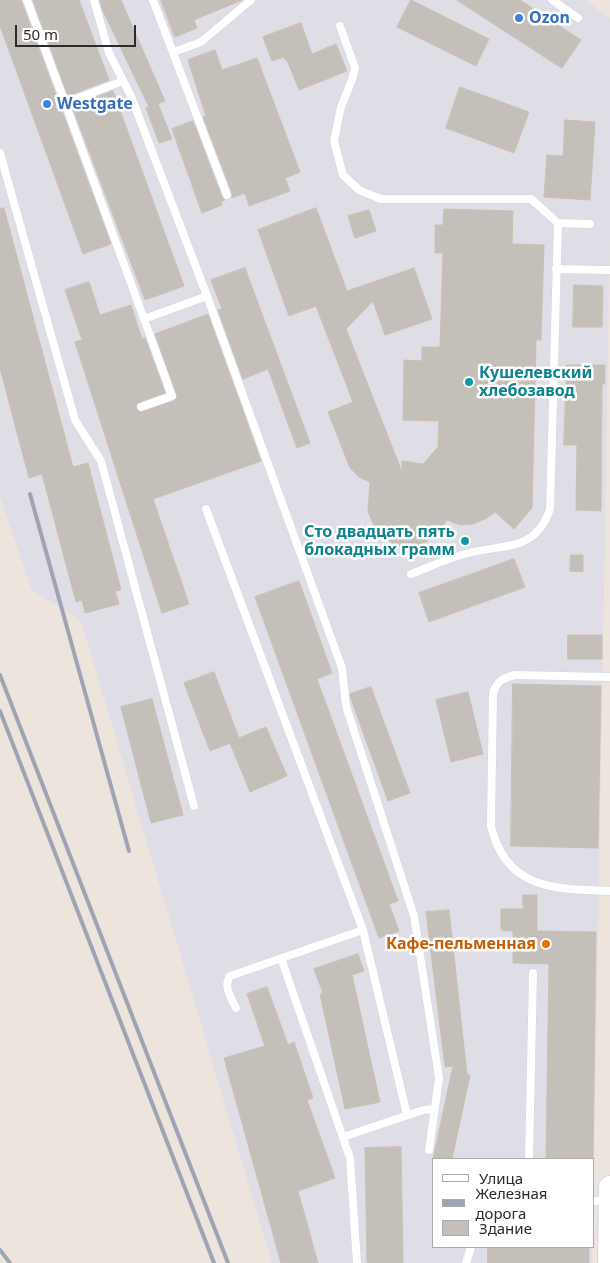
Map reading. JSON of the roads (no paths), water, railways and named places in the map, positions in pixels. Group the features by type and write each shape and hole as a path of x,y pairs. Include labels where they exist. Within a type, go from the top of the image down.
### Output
{"main road":[{"path":"608,1263 610,1187"}],"lane":[{"path":"28,0 172,396 140,407"},
{"path":"94,0 109,53 124,81 207,296 342,668 346,706 414,916 439,1078 429,1150"},
{"path":"153,0 228,195"},
{"path":"174,52 201,42 251,0"},
{"path":"552,0 578,18"},
{"path":"340,26 355,68 341,107 334,141 343,175 359,190 381,199 531,199 558,223 590,224"},
{"path":"64,103 124,81"},
{"path":"0,153 75,420 101,461 194,806"},
{"path":"411,574 465,553 505,548 521,543 535,535 545,524 550,509 558,223"},
{"path":"556,269 610,270"},
{"path":"144,319 207,296"},
{"path":"206,509 363,930 407,1115"},
{"path":"610,677 515,675 504,678 496,684 493,693 491,826 495,844 503,858 526,879 555,888 610,891"},
{"path":"236,1008 228,991 230,976 363,930"},
{"path":"281,958 350,1158 357,1263"},
{"path":"529,1158 534,973"},
{"path":"343,1137 407,1115 435,1109"},
{"path":"595,1201 610,1201"},
{"path":"466,1263 471,1248"}],"railway":[{"path":"30,494 129,851"},
{"path":"0,675 228,1263"},
{"path":"0,711 214,1263"},
{"path":"0,1250 10,1263"}],"place":[{"name":"Ozon","path":"519,18"},
{"name":"Westgate","path":"47,104"},
{"name":"Кушелевский хлебозавод","path":"469,382"},
{"name":"Сто двадцать пять блокадных грамм","path":"465,541"},
{"name":"Кафе-пельменная","path":"546,944"}]}
